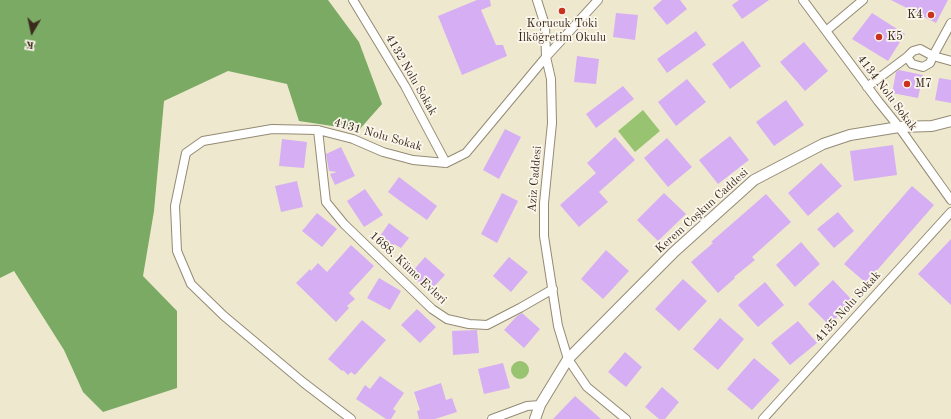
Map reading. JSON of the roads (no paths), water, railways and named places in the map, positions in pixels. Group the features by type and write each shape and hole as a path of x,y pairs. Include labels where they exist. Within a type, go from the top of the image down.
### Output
{"street":[{"name":"4132 Nolu Sokak","path":"353,0 405,86 446,163"},
{"name":"Aziz Caddesi","path":"537,0 545,25 546,57 551,80 552,123 544,203 544,236 558,326 568,359 586,387 626,419"},
{"path":"446,163 466,153 546,57 598,0"},
{"name":"4134 Nolu Sokak","path":"803,0 867,87 899,127 951,200"},
{"path":"826,31 863,0"},
{"path":"907,57 912,64 923,67 930,63 951,23"},
{"path":"867,87 913,51 920,49 933,56 951,61"},
{"name":"Kerem Coşkun Caddesi","path":"535,419 540,405 568,359 674,252 754,180 823,144 850,135 899,127 932,126 951,121"},
{"name":"4131 Nolu Sokak","path":"351,419 304,383 224,316 191,284 177,251 176,206 186,153 203,141 272,129 318,130 353,139 383,152 413,160 446,163"},
{"name":"1688. Küme Evleri","path":"318,130 326,202 344,224 432,309 447,319 469,324 487,325 553,289"},
{"name":"4135 Nolu Sokak","path":"763,419 951,212"},
{"path":"492,419 527,406 540,405"}],"place":[{"name":"Korucuk Toki İlköğretim Okulu","path":"562,11"},
{"name":"K4","path":"931,15"},
{"name":"K5","path":"879,37"},
{"name":"M7","path":"907,84"}]}
